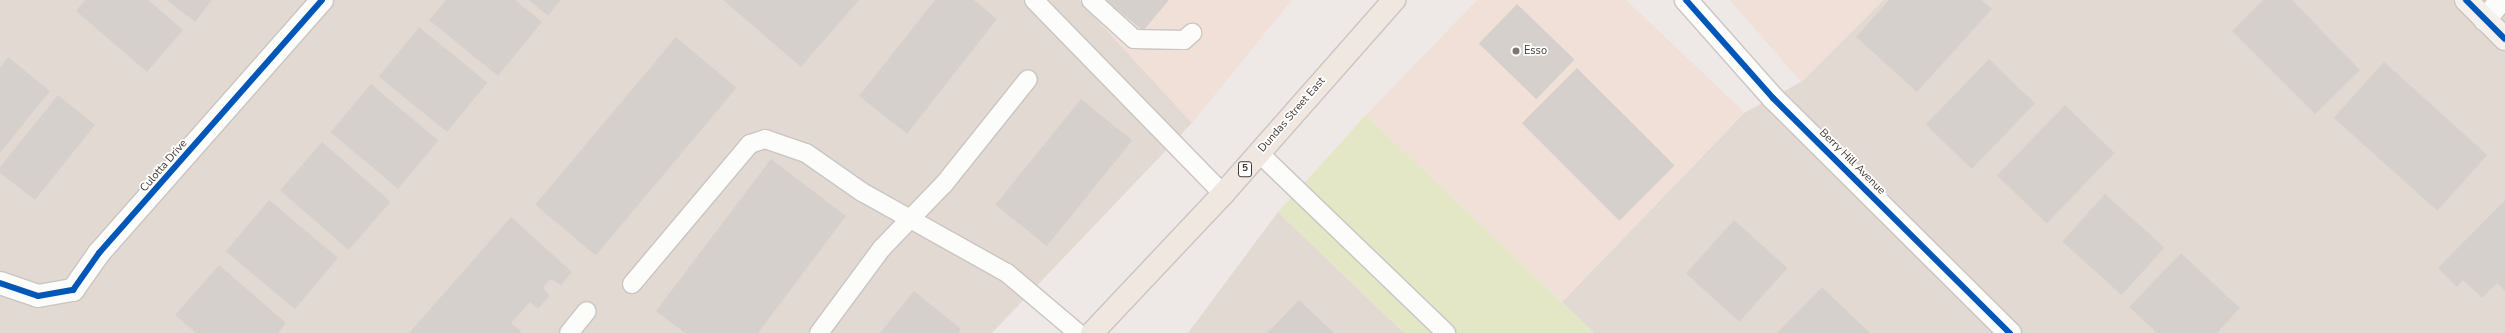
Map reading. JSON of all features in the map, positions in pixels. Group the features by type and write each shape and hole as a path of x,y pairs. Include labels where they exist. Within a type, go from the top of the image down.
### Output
{"main road":[{"name":"Dundas Street East","path":"1092,333 1223,194 1393,0"}],"street":[{"name":"Culotta Drive","path":"0,283 38,296 74,290 99,253 322,0"},
{"name":"Berry Hill Avenue","path":"1686,0 1773,98 2010,333"},
{"path":"2466,0 2505,39"},
{"path":"2485,20 2501,0"}],"lane":[{"path":"1034,0 1223,194"},
{"path":"1092,0 1134,39 1184,40 1192,33"},
{"path":"819,333 882,248 908,219 944,184 1028,79"},
{"path":"632,284 750,144 765,139 806,153 862,192 908,219 951,240 1008,274 1078,333"},
{"path":"1259,153 1446,333"},
{"path":"569,333 587,311"}],"shaded area":[{"path":"0,0 1079,0 1192,123 992,333 0,333"},
{"path":"1079,0 1292,0 1192,123"},
{"path":"1477,0 1626,0 1744,112 1562,302 1366,115"},
{"path":"1730,0 1883,0 1801,82"},
{"path":"1883,0 2505,0 2505,333 1594,333 1562,302 1744,113 1801,82"},
{"path":"1278,212 1404,333 1188,333"}],"green space":[{"path":"1366,115 1594,333 1404,333 1278,212"}],"building":[{"path":"85,0 148,0 183,30 147,72 76,11"},
{"path":"167,0 212,0 195,22"},
{"path":"446,0 515,0 542,22 498,76 429,20"},
{"path":"529,0 561,0 548,16"},
{"path":"723,0 859,0 801,67"},
{"path":"935,0 974,0 997,19 907,134 859,96"},
{"path":"1106,0 1169,0 1143,31"},
{"path":"1889,0 1981,0 1992,9 1917,92 1856,37"},
{"path":"2263,0 2292,0 2360,70 2315,114 2232,31"},
{"path":"1517,4 1575,60 1536,99 1479,44"},
{"path":"419,27 487,82 447,132 379,77"},
{"path":"676,37 737,88 596,256 535,205"},
{"path":"8,57 50,91 0,153 0,68"},
{"path":"1989,59 2035,103 1972,169 1926,124"},
{"path":"2384,62 2487,155 2437,211 2334,118"},
{"path":"1577,68 1675,166 1619,221 1522,123"},
{"path":"371,84 438,141 398,189 331,132"},
{"path":"58,95 95,125 35,200 0,173 0,167"},
{"path":"1081,99 1132,141 1047,246 995,205"},
{"path":"2065,105 2115,153 2047,223 1997,175"},
{"path":"322,142 391,202 349,250 280,190"},
{"path":"771,159 846,216 758,333 685,333 656,311"},
{"path":"2105,194 2164,248 2122,295 2062,242"},
{"path":"269,200 338,258 295,309 226,251"},
{"path":"2505,200 2505,291 2497,283 2482,298 2463,280 2457,287 2438,268"},
{"path":"511,217 572,272 561,285 550,279 543,287 549,296 538,309 530,302 511,323 521,331 520,333 409,333"},
{"path":"1734,220 1788,268 1739,322 1686,274"},
{"path":"2181,253 2240,308 2217,333 2157,333 2129,307"},
{"path":"219,265 286,323 278,333 196,333 175,315"},
{"path":"1822,287 1870,333 1777,333"},
{"path":"914,291 961,329 958,333 880,333"},
{"path":"1299,300 1334,333 1267,333"}],"cycle path":[{"path":"0,283 38,296 73,290 99,253 322,0"},
{"path":"1686,0 1773,98 2010,333"},
{"path":"2466,0 2505,39"}],"place":[{"name":"Esso","path":"1516,51"}]}
